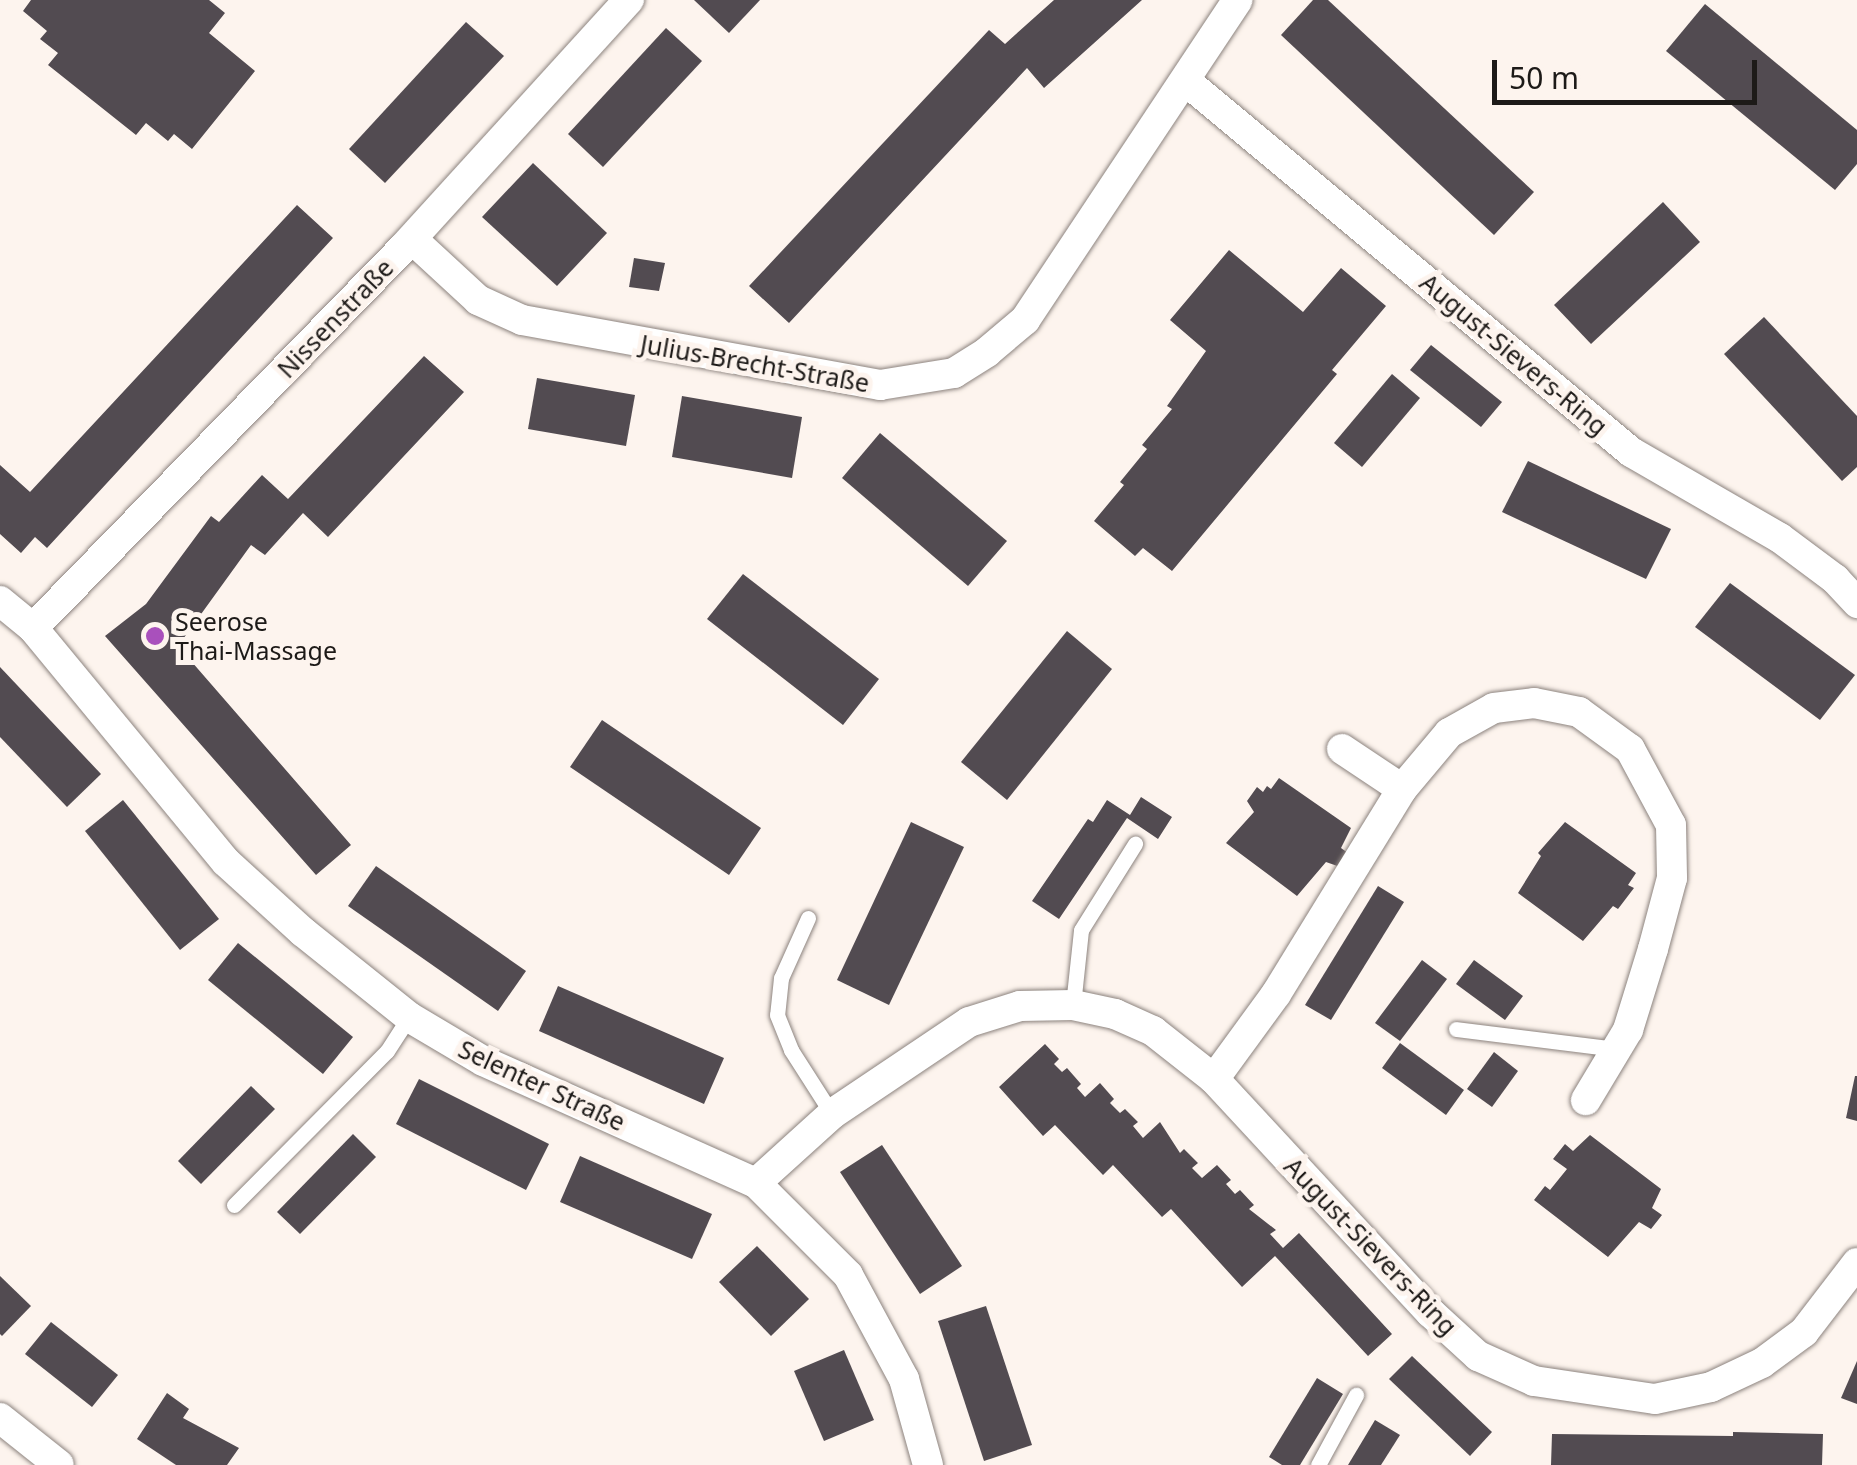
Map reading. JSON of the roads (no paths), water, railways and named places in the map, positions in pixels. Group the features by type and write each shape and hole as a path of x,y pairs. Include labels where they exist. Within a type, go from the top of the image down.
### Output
{"street":[{"name":"Nissenstraße","path":"33,628 412,239 629,0"},
{"name":"Julius-Brecht-Straße","path":"412,239 478,300 522,320 880,385 919,382 954,373 987,352 1024,320 1187,82 1238,0"},
{"name":"August-Sievers-Ring","path":"1187,82 1631,452 1780,538 1836,579 1857,603"},
{"name":"Selenter Straße","path":"0,601 33,628 226,862 302,932 409,1017 483,1061 756,1183 848,1274 904,1380 928,1465"},
{"path":"1214,1079 1276,994 1402,789 1449,733 1494,708 1534,703 1579,712 1630,749 1671,825 1672,878 1628,1030 1586,1100"},
{"path":"1342,749 1402,789"},
{"name":"August-Sievers-Ring","path":"756,1183 832,1114 968,1022 1020,1006 1074,1005 1115,1014 1153,1030 1214,1079 1431,1313 1478,1356 1534,1381 1599,1394 1655,1399 1711,1387 1762,1363 1804,1332 1857,1263"},
{"path":"0,1418 59,1465"}],"lane":[{"path":"1074,1005 1081,930 1134,844"},
{"path":"808,918 781,978 777,1015 791,1050 832,1114"},
{"path":"234,1205 387,1051 409,1017"},
{"path":"1456,1028 1617,1049"},
{"path":"1318,1465 1356,1395"}],"place":[{"name":"Seerose Thai-Massage","path":"155,636"}]}
